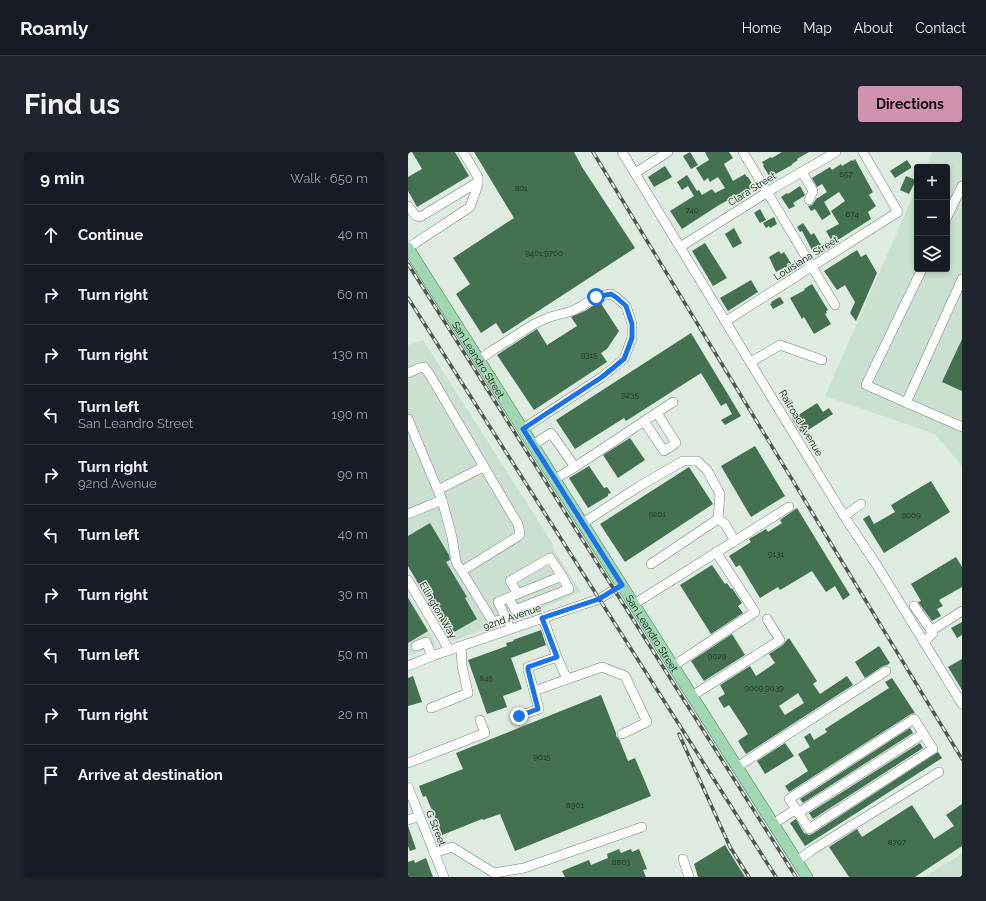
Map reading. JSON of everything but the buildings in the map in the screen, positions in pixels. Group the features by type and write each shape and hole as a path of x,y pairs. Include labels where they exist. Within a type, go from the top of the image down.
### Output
{"main road":[{"name":"San Leandro Street","path":"408,248 807,877"}],"street":[{"path":"408,248 470,207 478,186 478,177 463,152"},
{"name":"Railroad Avenue","path":"622,152 844,516 880,564 924,642 962,704"},
{"path":"635,173 668,152"},
{"path":"743,152 835,305"},
{"name":"Clara Street","path":"680,247 767,192 836,152"},
{"name":"Louisiana Street","path":"726,322 898,212 863,152"},
{"path":"802,172 814,192 809,200"},
{"path":"408,206 416,216 420,217 478,182"},
{"path":"950,212 962,186"},
{"path":"921,272 866,386 962,427"},
{"path":"906,403 962,279"},
{"path":"479,360 534,324 550,317 572,311 596,297 611,294 626,306 632,324 632,338 624,359 602,377 523,429"},
{"path":"751,362 780,345 822,360"},
{"path":"408,374 424,367 430,375 518,524 520,534 517,537 462,571"},
{"path":"555,479 576,467 673,402"},
{"path":"644,421 664,451 676,443 657,413"},
{"path":"408,419 442,500 452,537 456,562 492,622 506,618"},
{"path":"533,445 551,433 576,467"},
{"path":"583,523 638,487 683,461 697,461 707,470 720,494 718,519"},
{"path":"438,490 483,467"},
{"path":"408,514 442,500"},
{"path":"844,516 861,504"},
{"path":"634,604 789,507"},
{"path":"718,519 725,524 734,541"},
{"path":"651,564 718,519"},
{"path":"673,666 755,612 716,552"},
{"path":"550,558 562,576 569,588 515,610 510,581 550,558"},
{"path":"512,629 498,602 562,576"},
{"name":"Ellington Way","path":"408,580 449,650"},
{"name":"92nd Avenue","path":"408,666 460,646 599,599 622,585"},
{"path":"914,606 933,634 924,642"},
{"path":"931,631 962,611"},
{"path":"542,618 567,679"},
{"path":"692,696 780,640 767,619"},
{"path":"416,646 426,642 432,656"},
{"path":"431,708 468,693 462,666 460,646"},
{"path":"519,716 538,709 528,667 557,657"},
{"path":"534,690 602,667 625,676 647,722 622,734"},
{"path":"737,766 886,672"},
{"path":"914,719 933,749 809,828 797,811 789,799 914,719"},
{"path":"408,762 485,733 480,720"},
{"path":"773,824 797,811 923,734"},
{"path":"797,861 812,850 939,772"},
{"name":"G Street","path":"408,787 444,877"},
{"path":"408,820 419,816"},
{"path":"434,853 452,846 494,873 524,868 642,826"},
{"path":"683,859 689,877"}],"shaded area":[{"path":"933,152 962,152 962,466 935,434 825,396 914,194 914,272 950,272 950,164 927,164"},
{"path":"423,340 554,546 552,547 581,592 533,612 452,641 408,568 408,345"},
{"path":"408,595 437,646 408,656"},
{"path":"962,854 962,877 924,877"}],"railway":[{"path":"593,152 962,759"},
{"path":"408,264 796,877"},
{"path":"408,298 776,877"},
{"path":"679,734 730,847 749,877"}],"route":[{"path":"519,716 538,709 528,667 557,657 542,618 599,599 622,585 523,429 602,377 624,359 632,338 632,324 626,306 611,294 596,297"}]}
